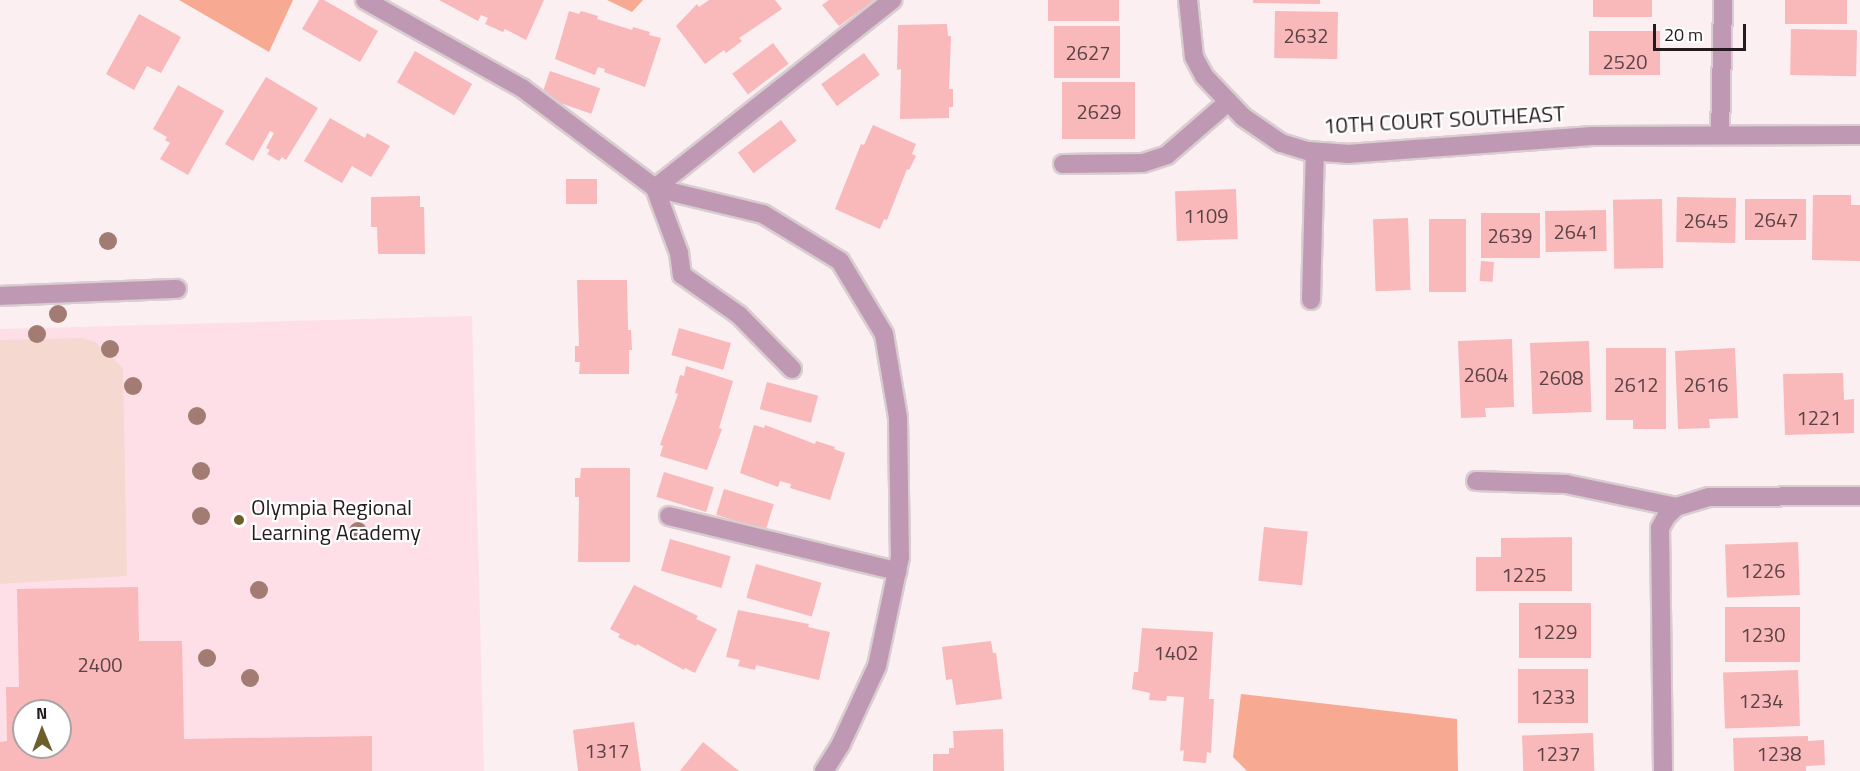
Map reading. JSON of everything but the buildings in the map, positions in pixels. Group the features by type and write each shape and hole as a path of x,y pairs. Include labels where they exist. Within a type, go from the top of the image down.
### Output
{"street":[{"path":"365,0 522,88 655,188 763,214 840,261 884,334 898,418 900,557 877,666 841,744 824,771"},
{"path":"655,188 892,0"},
{"name":"10TH COURT SOUTHEAST","path":"1188,0 1194,57 1204,76 1243,117 1281,143 1315,152 1347,154 1592,136 1860,135"},
{"path":"1720,135 1723,0"},
{"path":"1063,164 1143,163 1167,155 1228,102"},
{"path":"1311,300 1315,152"},
{"path":"655,188 679,253 682,275 739,315 792,369"},
{"path":"0,296 177,289"},
{"path":"1476,481 1566,484 1676,507"},
{"path":"1663,771 1660,528 1666,516 1676,507 1708,496 1860,496"},
{"path":"669,516 897,571"}],"shaded area":[{"path":"179,0 293,0 269,52"},
{"path":"607,0 643,0 632,12"},
{"name":"Olympia Regional Learning Academy","path":"472,316 484,771 0,771 0,329"},
{"path":"82,338 95,342 123,368 127,576 0,584 0,340"},
{"path":"1241,694 1457,719 1458,771 1247,771 1233,757"}],"place":[{"name":"Olympia Regional Learning Academy","path":"239,520"}]}
